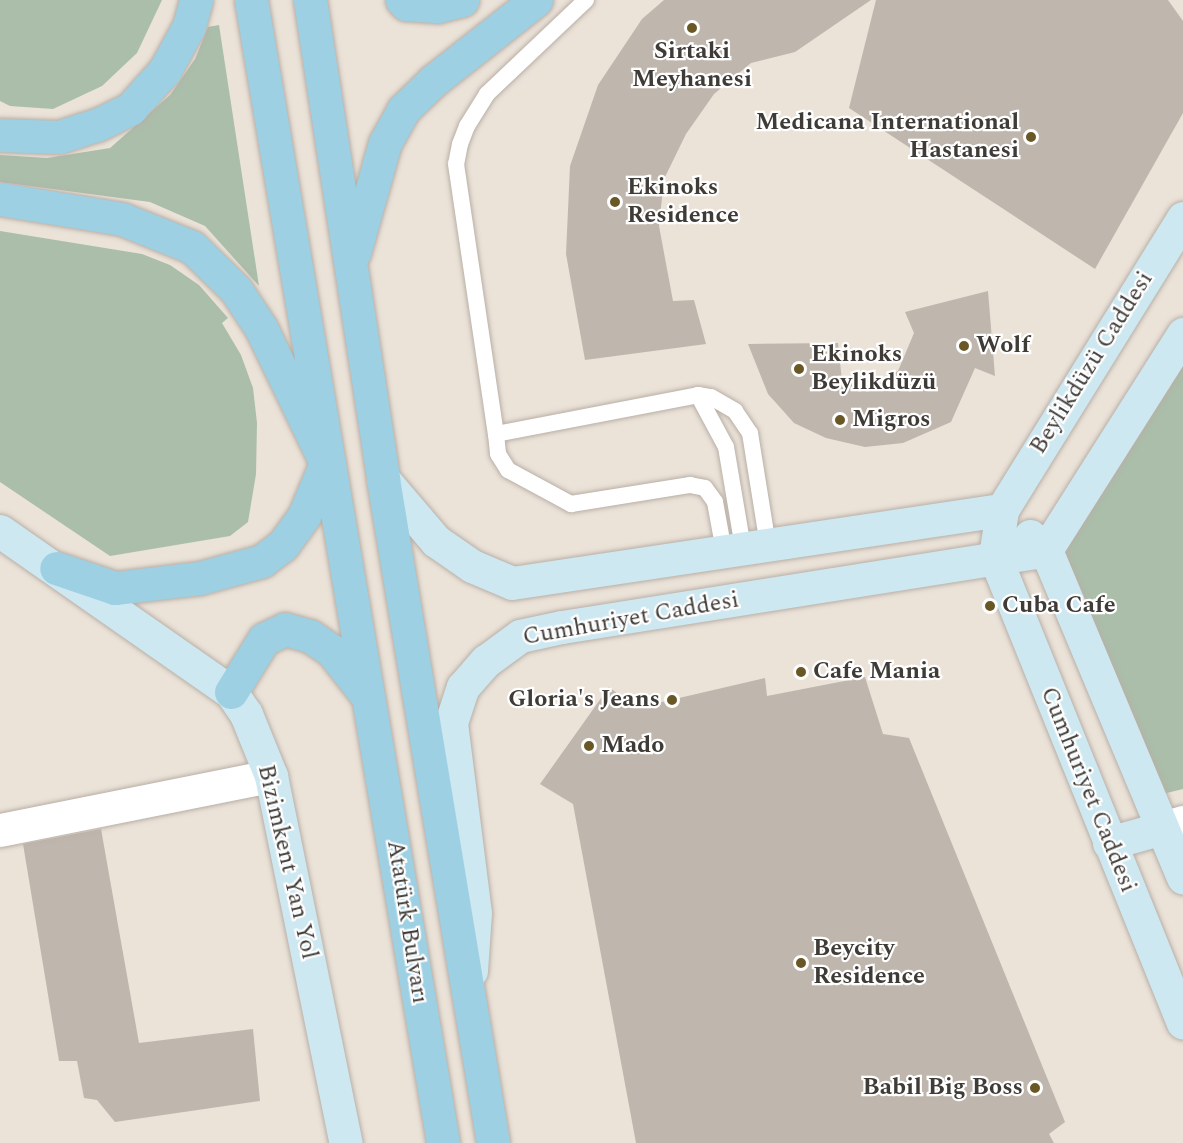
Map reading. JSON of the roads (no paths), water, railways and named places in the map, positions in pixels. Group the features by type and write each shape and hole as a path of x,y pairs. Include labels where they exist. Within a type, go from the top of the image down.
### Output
{"main road":[{"path":"0,135 59,136 97,125 130,109 165,70 189,26 196,0"},
{"path":"56,568 115,588 200,579 262,561 283,545 304,516 326,463 251,0"},
{"path":"310,0 383,479 493,1143"},
{"path":"402,0 406,4 438,6 462,0"},
{"path":"350,270 385,143 403,110 433,81 536,0"},
{"path":"0,199 122,219 192,247 236,290 261,328 326,463"},
{"name":"Beylikdüzü Caddesi","path":"1002,510 1183,218"},
{"path":"1002,510 995,557 1046,550 1183,334"},
{"name":"Atatürk Bulvarı","path":"326,463 371,701 443,1143"},
{"path":"383,479 436,541 472,566 512,583 1002,510"},
{"path":"1002,510 1046,550 1172,825 1183,878"},
{"name":"Bizimkent Yan Yol","path":"0,531 231,692 246,714 271,776 346,1143"},
{"name":"Cumhuriyet Caddesi","path":"469,1009 475,913 451,723 463,687 506,644 520,636 562,627 995,557 1183,1023"},
{"path":"231,692 264,639 285,628 310,636 332,651 371,701"},
{"path":"1109,843 1172,825"}],"street":[{"path":"0,830 271,776"}],"lane":[{"path":"586,0 487,94 467,126 456,164 498,454 508,470 571,504 690,485 705,488 745,548"},
{"path":"496,434 698,395 711,397 735,411 750,433 745,548"},
{"path":"698,395 726,447 745,548"}],"place":[{"name":"Sirtaki Meyhanesi","path":"692,28"},
{"name":"Medicana International Hastanesi","path":"1031,137"},
{"name":"Ekinoks Residence","path":"615,202"},
{"name":"Wolf","path":"964,346"},
{"name":"Ekinoks Beylikdüzü","path":"799,369"},
{"name":"Migros","path":"840,420"},
{"name":"Cuba Cafe","path":"990,606"},
{"name":"Cafe Mania","path":"801,672"},
{"name":"Gloria's Jeans","path":"672,700"},
{"name":"Mado","path":"589,746"},
{"name":"Beycity Residence","path":"801,963"},
{"name":"Babil Big Boss","path":"1035,1088"}]}
